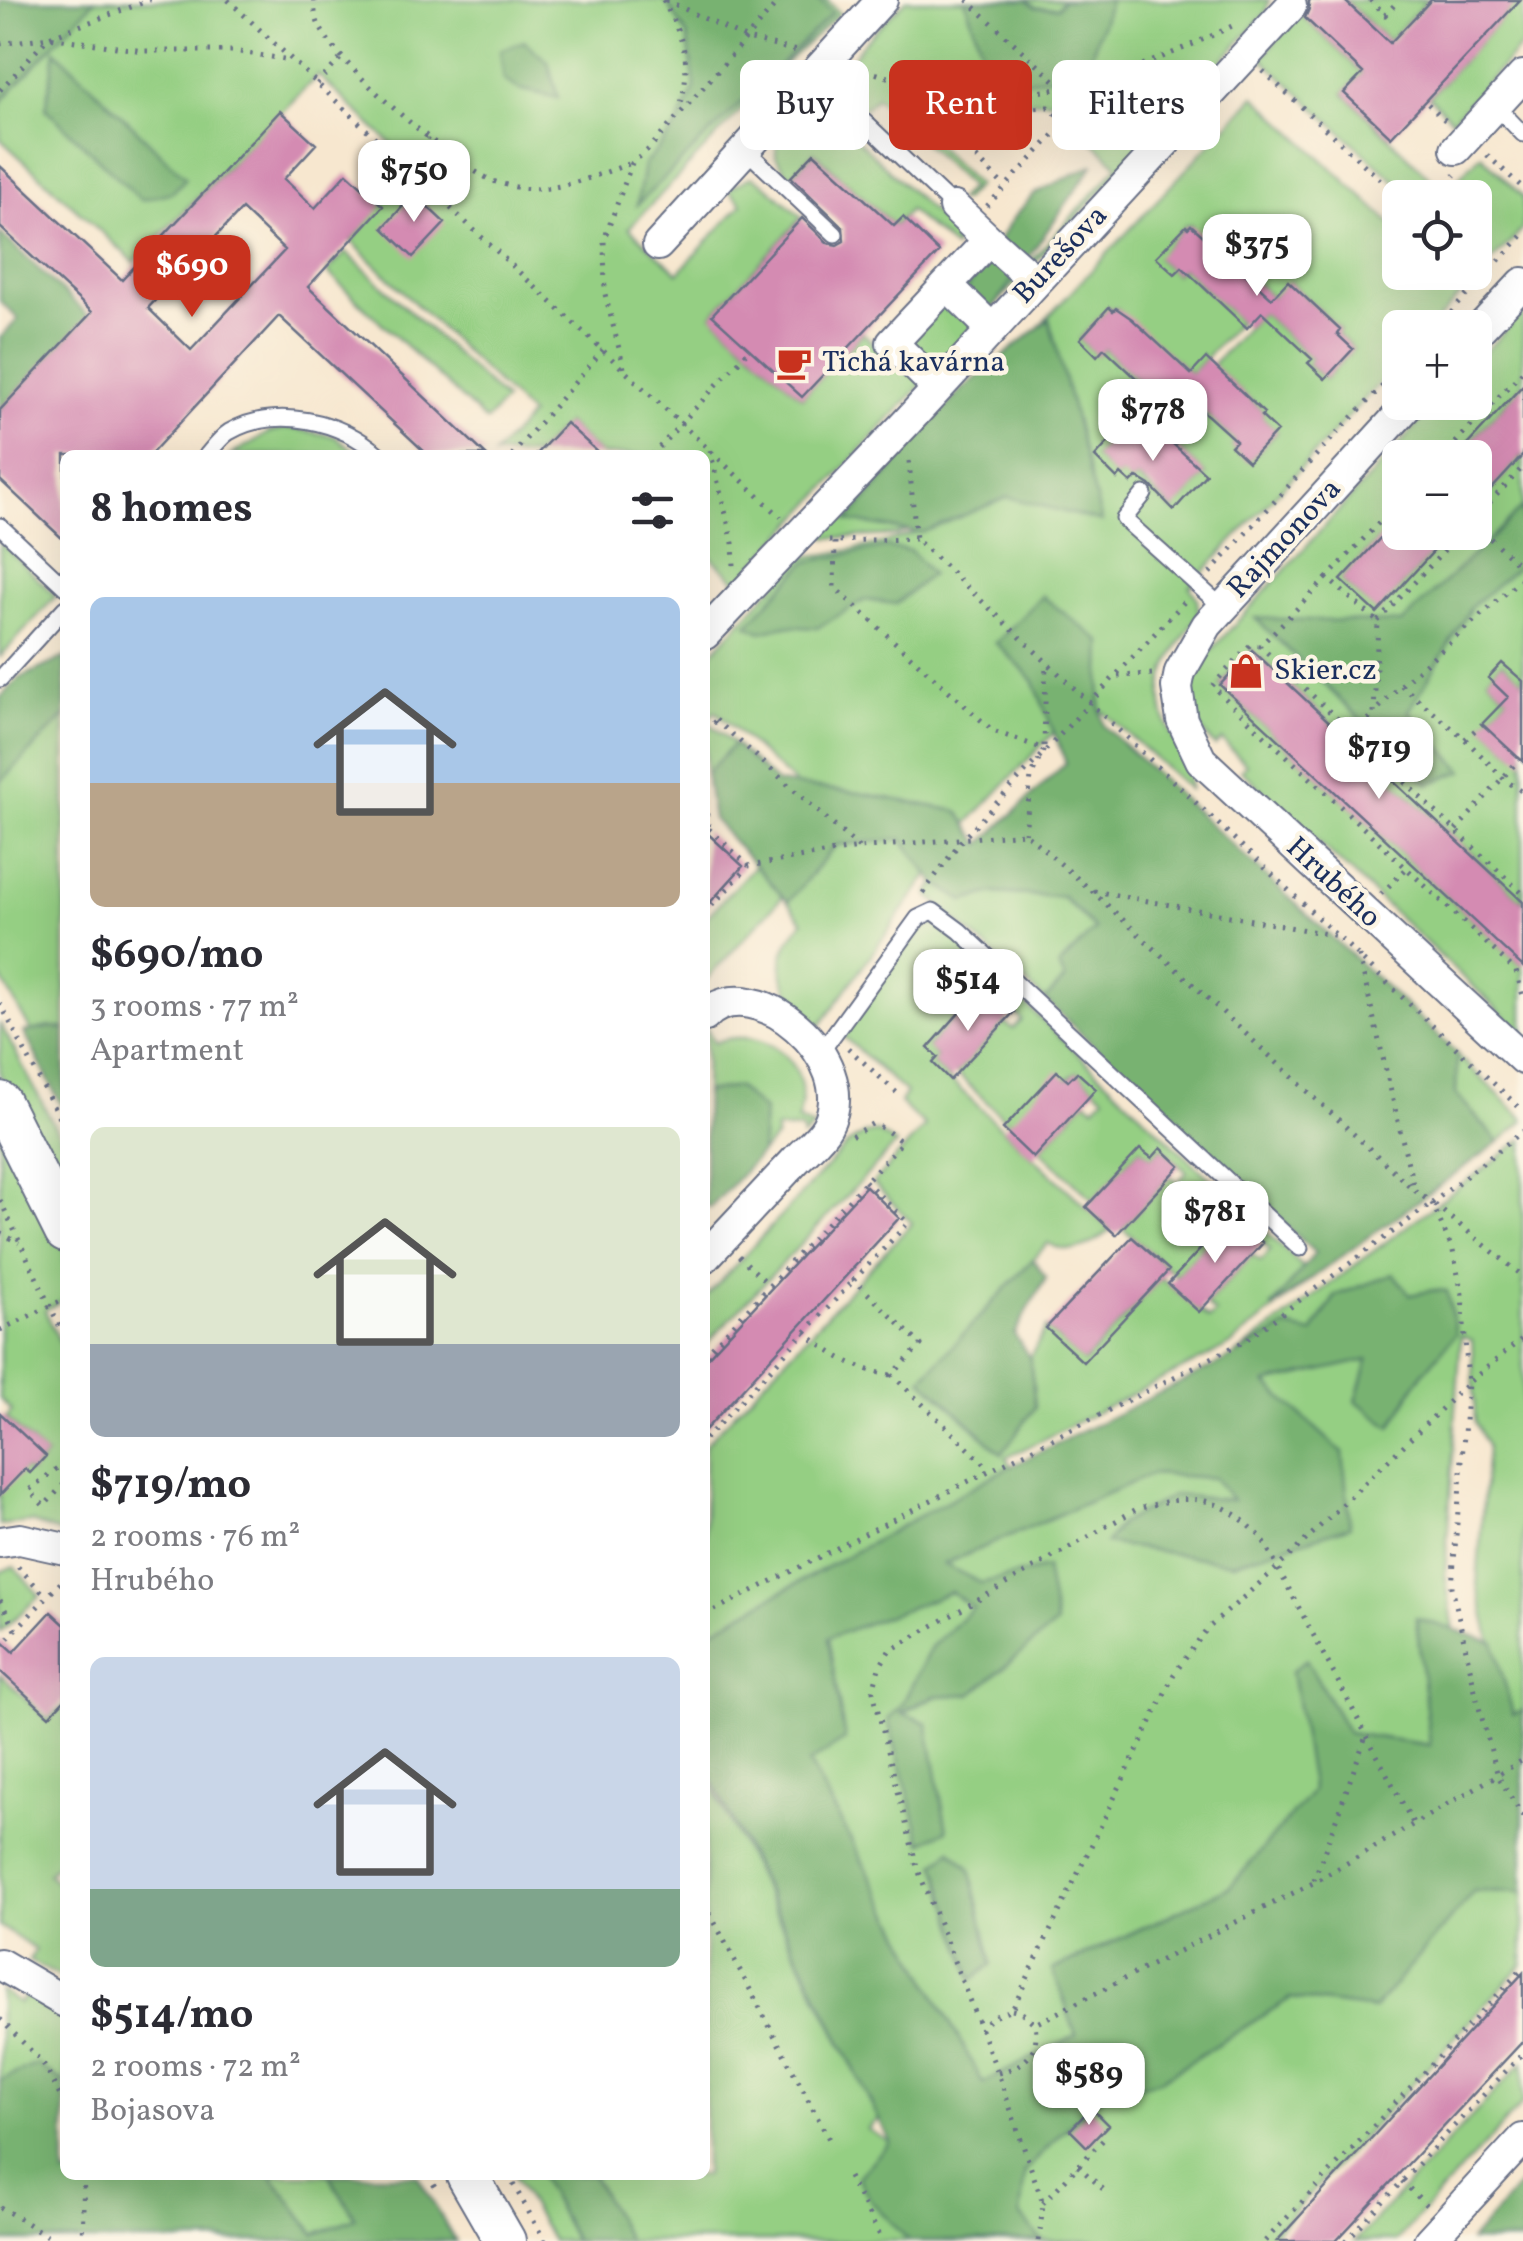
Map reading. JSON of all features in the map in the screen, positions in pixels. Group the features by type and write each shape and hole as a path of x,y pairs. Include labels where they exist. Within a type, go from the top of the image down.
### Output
{"street":[{"path":"830,60 882,0"},
{"name":"Burešova","path":"710,629 1290,7"},
{"path":"1466,156 1496,106 1523,76"},
{"path":"658,246 746,150"},
{"path":"938,388 892,343 947,284 971,223 1036,282"},
{"path":"1492,316 1523,283"},
{"path":"947,284 992,328"},
{"name":"Rajmonova","path":"1177,686 1180,672 1207,625 1394,420"},
{"name":"Hrubého","path":"1177,686 1182,720 1201,760 1520,1050"},
{"path":"710,1011 748,1001 773,1009 827,1044 836,1094 827,1127 710,1251"},
{"path":"0,1102 60,1222"},
{"path":"6,1551 20,1539 60,1548"},
{"path":"0,1964 60,2000"},
{"path":"1436,2232 1523,2139"},
{"path":"470,2180 505,2241"}],"lane":[{"path":"1496,106 1523,134"},
{"path":"869,116 971,223"},
{"path":"746,150 836,234"},
{"path":"211,450 226,434 259,420 316,422 360,437 374,450"},
{"path":"1144,494 1124,519 1222,607"},
{"path":"0,526 60,582"},
{"path":"0,679 60,613"},
{"path":"827,1044 918,918 933,911 960,931 1300,1248"}],"path":[{"path":"0,44 49,37 150,0"},
{"path":"228,0 800,535 834,542 916,539"},
{"path":"314,0 320,28 342,57 428,138 489,180 523,188 554,188 632,163 780,0"},
{"path":"664,0 803,60"},
{"path":"664,0 680,33 689,72 680,110"},
{"path":"966,0 1052,79"},
{"path":"1370,0 1385,15 1399,0"},
{"path":"1154,60 1259,13 1290,7"},
{"path":"1222,31 1382,181"},
{"path":"49,37 144,51 233,51 292,60"},
{"path":"0,90 49,37"},
{"path":"317,84 342,57"},
{"path":"869,77 938,90 1017,97 1052,92"},
{"path":"971,223 1005,188 1065,122 1049,107 966,112 949,129 1005,188"},
{"path":"410,199 389,178 428,138"},
{"path":"1129,150 1144,164"},
{"path":"1450,180 1466,156 1523,188"},
{"path":"624,370 605,294 604,240 632,163"},
{"path":"1492,268 1523,235"},
{"path":"1453,310 1471,290"},
{"path":"516,450 603,350"},
{"path":"657,450 750,350"},
{"path":"1458,440 1523,371"},
{"path":"916,903 961,841 1382,385"},
{"path":"906,423 916,539 1523,1110"},
{"path":"710,451 732,543 738,600"},
{"path":"1492,496 1523,467"},
{"path":"1260,646 1382,519"},
{"path":"1492,538 1523,569"},
{"path":"834,542 834,587 993,732 1044,749"},
{"path":"1374,713 1378,622 1445,550"},
{"path":"1327,578 1378,622"},
{"path":"1354,735 1402,685 1523,578"},
{"path":"1523,894 1260,646 1250,645 1212,686 1516,971 1523,996"},
{"path":"1024,833 1031,776 1044,749 1046,662"},
{"path":"1402,685 1502,778 1523,792"},
{"path":"710,725 718,718 859,848"},
{"path":"1464,740 1482,724"},
{"path":"1456,830 1523,756"},
{"path":"710,908 749,866 859,848 1024,833 1091,890 1414,1190 1523,1276"},
{"path":"710,834 749,866"},
{"path":"1379,896 1406,868"},
{"path":"1091,890 1340,937"},
{"path":"1340,937 1348,929"},
{"path":"1358,953 1414,1190"},
{"path":"0,1003 60,1119"},
{"path":"827,1044 897,1093 893,1097"},
{"path":"710,1350 902,1142 872,1124"},
{"path":"710,1612 1243,1342 1523,1132"},
{"path":"710,1434 908,1222 866,1180"},
{"path":"0,1200 60,1326"},
{"path":"1432,1203 1454,1251 1462,1294 1468,1383 1452,1587 1498,1776 1523,1817"},
{"path":"0,1233 22,1245"},
{"path":"738,1254 768,1286"},
{"path":"854,1280 921,1345 892,1375"},
{"path":"0,1330 60,1303"},
{"path":"805,1332 824,1350 873,1372 892,1375 990,1469"},
{"path":"1012,2010 1174,1674 1206,1630 1278,1568 1468,1383 1523,1338"},
{"path":"60,1466 29,1490 44,1506 60,1488"},
{"path":"1039,2241 1043,2202 998,2072 916,1866 873,1691 879,1668 890,1651 1134,1510 1168,1500 1194,1498 1220,1504 1241,1516 1262,1538 1414,1825"},
{"path":"6,1551 47,1597"},
{"path":"8,1638 60,1583"},
{"path":"0,1600 16,1630"},
{"path":"1313,1883 1366,1736"},
{"path":"1035,2024 1313,1883 1523,1760"},
{"path":"710,1913 832,2143"},
{"path":"1265,2241 1523,1968"},
{"path":"980,2030 992,2016 1012,2010 1035,2024 1038,2040 1032,2056 1014,2068 998,2072"},
{"path":"0,2019 42,2062 60,2095"},
{"path":"1346,2241 1523,2053"},
{"path":"1043,2202 1104,2140 1099,2135"},
{"path":"1078,2166 1102,2188"},
{"path":"848,2177 883,2241"},
{"path":"82,2241 84,2180"},
{"path":"511,2180 545,2241"},
{"path":"1402,2181 1436,2232"},
{"path":"0,2207 56,2241"}],"green space":[{"path":"0,0 95,0 0,103"},
{"path":"95,0 827,0 840,13 789,60 740,60 740,111 629,228 678,273 742,204 728,189 751,177 802,217 712,315 802,397 863,333 890,360 986,253 1015,278 1118,166 1102,150 1139,150 738,583 710,556 710,450 596,450 566,423 541,450 498,450 530,415 351,241 415,166 318,75 134,262 0,139 0,103"},
{"path":"665,0 819,0 833,13 785,60 740,60 740,104 637,205 644,165 676,128 695,87 687,35"},
{"path":"906,0 1269,0 1265,14 1220,63 1052,60 1052,102 1032,101 1032,60 889,60 889,109 876,97 869,104 869,60 850,60"},
{"path":"965,0 1027,0 1035,7 1057,8 1063,0 1110,0 1090,60 1052,60 1052,76 1032,80 1032,60 985,60"},
{"path":"1344,0 1428,0 1388,41"},
{"path":"1523,0 1523,44 1452,120 1429,97"},
{"path":"1300,14 1363,73 1344,93 1432,180 1394,180 1261,58"},
{"path":"524,41 548,62 558,98 519,89 504,80 500,50"},
{"path":"55,50 186,178 173,192 141,200 46,109"},
{"path":"1255,96 1382,215 1382,290 1463,292 1447,310 1382,310 1382,380 1190,587 1197,598 1199,615 1166,670 1162,699 1170,731 1187,764 1189,789 1100,709 1101,642 996,643 1033,680 1054,732 967,824 958,811 804,792 715,711 710,717 710,655 801,557 856,549 956,518 1008,497 971,399 1204,150 1220,150 1220,133","holes":["1191,225 1202,242 1207,237 1272,298 1289,282 1340,330 1337,334 1353,349 1325,379 1308,364 1312,359 1262,312 1212,365 1263,412 1261,416 1277,432 1248,461 1232,446 1236,441 1185,395 1154,427 1206,474 1173,510 1137,477 1132,483 1127,479 1127,468 1117,478 1095,457 1114,436 1124,444 1162,403 1104,348 1097,355 1080,339 1109,308 1116,308 1191,374 1240,321 1182,267 1175,274 1157,258 1185,226"]},
{"path":"776,150 868,150 954,233 954,248 909,210 894,226 814,152 790,177 776,157"},
{"path":"931,150 941,150 977,185 957,201 970,187"},
{"path":"1481,155 1523,197 1523,229 1492,261 1492,180 1457,180"},
{"path":"1094,164 988,315 965,292 1013,218 1034,194"},
{"path":"0,233 89,316 0,410 0,338 18,319 0,301"},
{"path":"346,252 505,400 486,421 327,272"},
{"path":"1523,312 1523,385 1492,418 1492,344"},
{"path":"1049,319 1102,522 1008,497 921,533 848,521 960,391"},
{"path":"1421,420 1490,420 1471,440 1403,440"},
{"path":"288,428 334,436 354,450 239,450 270,432"},
{"path":"896,453 903,457 848,520 907,531 896,535 827,538 822,532"},
{"path":"1523,455 1523,682 1502,663 1488,678 1508,697 1483,724 1515,754 1523,753 1523,902 1252,650 1220,685 1520,964 1523,962 1523,1033 1241,770 1246,764 1222,740 1215,746 1192,709 1197,666 1382,463 1382,536 1341,580 1377,612 1435,550 1492,550 1492,489"},
{"path":"1523,507 1523,562 1471,607 1409,711 1463,771 1428,784 1255,618 1402,623 1478,550 1492,550 1492,537"},
{"path":"0,542 56,596 0,657"},
{"path":"886,547 911,551 931,574 896,604 865,600 817,628 785,626 761,632 747,625 806,562"},
{"path":"1042,596 1102,642 1100,709 1104,726 1457,1053 1456,1094 1499,1142 1271,1308 1315,1253 1045,1000 1065,979 1059,966 1095,929 1063,897 994,893 964,901 935,883 902,839 836,845 788,902 713,819 710,770 734,744 777,783 958,811 981,844 1066,763 1033,680 996,643"},
{"path":"60,659 60,721 0,782 0,698 18,679"},
{"path":"60,721 60,1028 31,1031 0,976 0,782"},
{"path":"710,724 734,744 710,770"},
{"path":"903,839 929,874 820,1026 797,1002 783,978 784,952 803,922 788,902 836,845"},
{"path":"755,865 783,896 710,976 710,914"},
{"path":"935,883 964,901 994,893 1062,897 1095,929 1059,966 1065,979 1045,1000 928,895"},
{"path":"932,924 946,929 1304,1268 1276,1305 1312,1278 1232,1344 1006,1458 1011,1466 710,1631 710,1440 912,1223 873,1183 925,1126 900,1103 906,1093 843,1036 914,934","holes":["976,995 986,1004 996,995 1022,1020 1013,1029 1004,1022 956,1073 1009,1123 1077,1072 1104,1096 1094,1107 1086,1100 1040,1150 1093,1200 1140,1149 1152,1158 1161,1148 1187,1172 1178,1182 1170,1176 1122,1228 1176,1276 1222,1226 1234,1235 1245,1225 1270,1250 1261,1261 1252,1255 1206,1305 1215,1313 1209,1319 1161,1278 1084,1362 1046,1328 1030,1358 1035,1407 1002,1454 922,1379 1048,1243 1073,1250 1111,1230 933,1064 938,1057 928,1047"]},
{"path":"0,1023 60,1137 60,1191 0,1074"},
{"path":"60,1028 60,1103 24,1032"},
{"path":"710,1034 714,1043 753,1039 787,1057 801,1086 798,1121 814,1127 803,1137 802,1129 776,1129 776,1137 761,1153 764,1111 737,1087 710,1091"},
{"path":"1457,1055 1523,1118 1499,1142 1456,1094"},
{"path":"737,1087 764,1111 761,1153 710,1208 710,1091"},
{"path":"0,1102 60,1222 60,1302 45,1310 60,1343 60,1533 31,1522 0,1525 0,1490 25,1469 30,1473 46,1456 6,1418 12,1411 0,1399"},
{"path":"877,1132 896,1144 710,1340 710,1293 848,1144 864,1134"},
{"path":"1523,1139 1523,1734 1511,1724 1477,1585 1487,1446 1475,1422 1472,1340 1461,1336 1445,1573 1454,1630 1416,1619 1431,1745 1348,1733 1306,1660 1292,1672 1313,1791 1230,1887 1054,1969 1076,2035 983,2084 809,1762 845,1740 827,1638 951,1591 973,1608 931,1647 903,1703 888,1721 935,1696 972,1694 1046,1569 981,1583 943,1565 1152,1474 1214,1478 1233,1501 1233,1563 1282,1546 1343,1453 1265,1383 1369,1359 1391,1426 1422,1374 1455,1334 1434,1290 1410,1296 1336,1295 1312,1333 1286,1327 1234,1356"},
{"path":"1033,1259 1046,1278 1014,1334 1030,1358 1035,1407 1002,1454 922,1379"},
{"path":"1394,1274 1410,1295 1447,1291 1456,1334 1422,1374 1391,1427 1356,1401 1368,1360 1266,1383 1343,1453 1350,1526 1233,1563 1106,1543 1120,1524 1174,1495 1232,1500 1214,1478 1152,1474 944,1564 981,1583 1046,1568 1056,1624 972,1694 935,1696 900,1712 927,1723 947,1830 922,1843 888,1720 903,1703 931,1647 973,1608 951,1592 828,1638 845,1740 809,1763 983,2083 1076,2035 1053,1970 1230,1887 1312,1791 1292,1671 1306,1659 1348,1733 1430,1745 1416,1618 1494,1642 1513,1714 1523,1711 1523,1892 1474,1891 1374,2009 1291,1998 1162,2079 1101,2097 1025,2172 1020,2215 1042,2241 909,2241 871,2201 858,2177 890,2142 710,1775 710,1631 1011,1466 1286,1327 1312,1333 1336,1295"},
{"path":"14,1566 40,1596 0,1632 0,1572"},
{"path":"0,1675 48,1719 60,1709 60,1861 48,1874 60,1886 60,1976 29,1961 35,1950 0,1926"},
{"path":"710,1782 879,2119 867,2129 890,2142 1025,2172 1101,2097 1162,2079 1291,1998 1374,2009 1474,1891 1523,1892 1523,1964 1267,2241 628,2241 595,2180 710,2180"},
{"path":"951,1850 970,1868 992,1964 972,1980 936,1864"},
{"path":"0,1990 19,2003 25,1996 60,2010 60,2081 37,2065 0,2080"},
{"path":"1523,2062 1523,2103 1396,2241 1355,2241"},
{"path":"37,2064 60,2080 60,2180 275,2180 315,2234 355,2218 332,2180 420,2180 456,2241 0,2241 0,2080"},
{"path":"275,2180 332,2180 355,2218 315,2234"},
{"path":"516,2180 543,2180 574,2241 552,2241"},
{"path":"543,2180 595,2180 628,2241 575,2241"},
{"path":"1523,2182 1523,2241 1470,2241"}],"building":[{"path":"1309,0 1344,0 1390,43 1431,0 1520,0 1391,137 1344,93 1363,73 1305,18"},
{"path":"280,111 316,144 284,179 315,208 347,173 383,206 308,287 481,450 423,450 279,316 155,450 60,450 60,536 0,480 0,410 92,312 0,227 0,166 122,280","holes":["242,209 285,250 191,350 148,308"]},
{"path":"814,153 894,226 903,217 939,252 802,397 712,315 802,218 828,243 837,245 844,241 843,227 791,177"},
{"path":"414,194 445,223 413,257 383,228"},
{"path":"1191,225 1272,298 1288,281 1340,330 1337,334 1353,349 1325,379 1308,363 1312,359 1262,312 1247,328 1182,267 1175,274 1156,257"},
{"path":"1109,307 1132,319 1191,374 1206,358 1264,413 1261,416 1277,431 1248,462 1231,446 1236,441 1185,395 1170,410 1104,348 1097,356 1080,339"},
{"path":"1523,385 1523,455 1492,489 1492,440 1472,440"},
{"path":"1147,420 1206,474 1174,510 1150,485 1137,477 1131,483 1121,474 1117,479 1095,457 1114,436 1124,444"},
{"path":"566,423 596,450 541,450"},
{"path":"1382,536 1382,550 1435,550 1377,613 1341,580"},
{"path":"1252,650 1523,902 1523,967 1220,685"},
{"path":"1502,663 1523,681 1523,762 1482,724 1508,697 1488,678"},
{"path":"710,836 743,866 710,902"},
{"path":"976,994 986,1004 996,995 1014,1012 950,1080 933,1063 938,1057 928,1048"},
{"path":"1057,1071 1068,1081 1077,1072 1096,1089 1033,1158 1003,1129"},
{"path":"1161,1148 1180,1166 1116,1235 1086,1207 1140,1149 1152,1158"},
{"path":"866,1186 899,1218 710,1425 710,1355"},
{"path":"1244,1225 1263,1243 1199,1312 1168,1284 1222,1226 1234,1235"},
{"path":"1132,1237 1169,1270 1083,1362 1046,1328"},
{"path":"0,1413 46,1456 30,1473 25,1469 0,1495"},
{"path":"51,1612 60,1620 60,1704 49,1716 0,1671 0,1639 14,1652"},
{"path":"1523,1973 1523,2041 1336,2241 1277,2241"},
{"path":"1091,2108 1108,2125 1087,2147 1070,2130"}],"place":[{"name":"Tichá kavárna","path":"794,363"},
{"name":"Skier.cz","path":"1246,671"}]}
